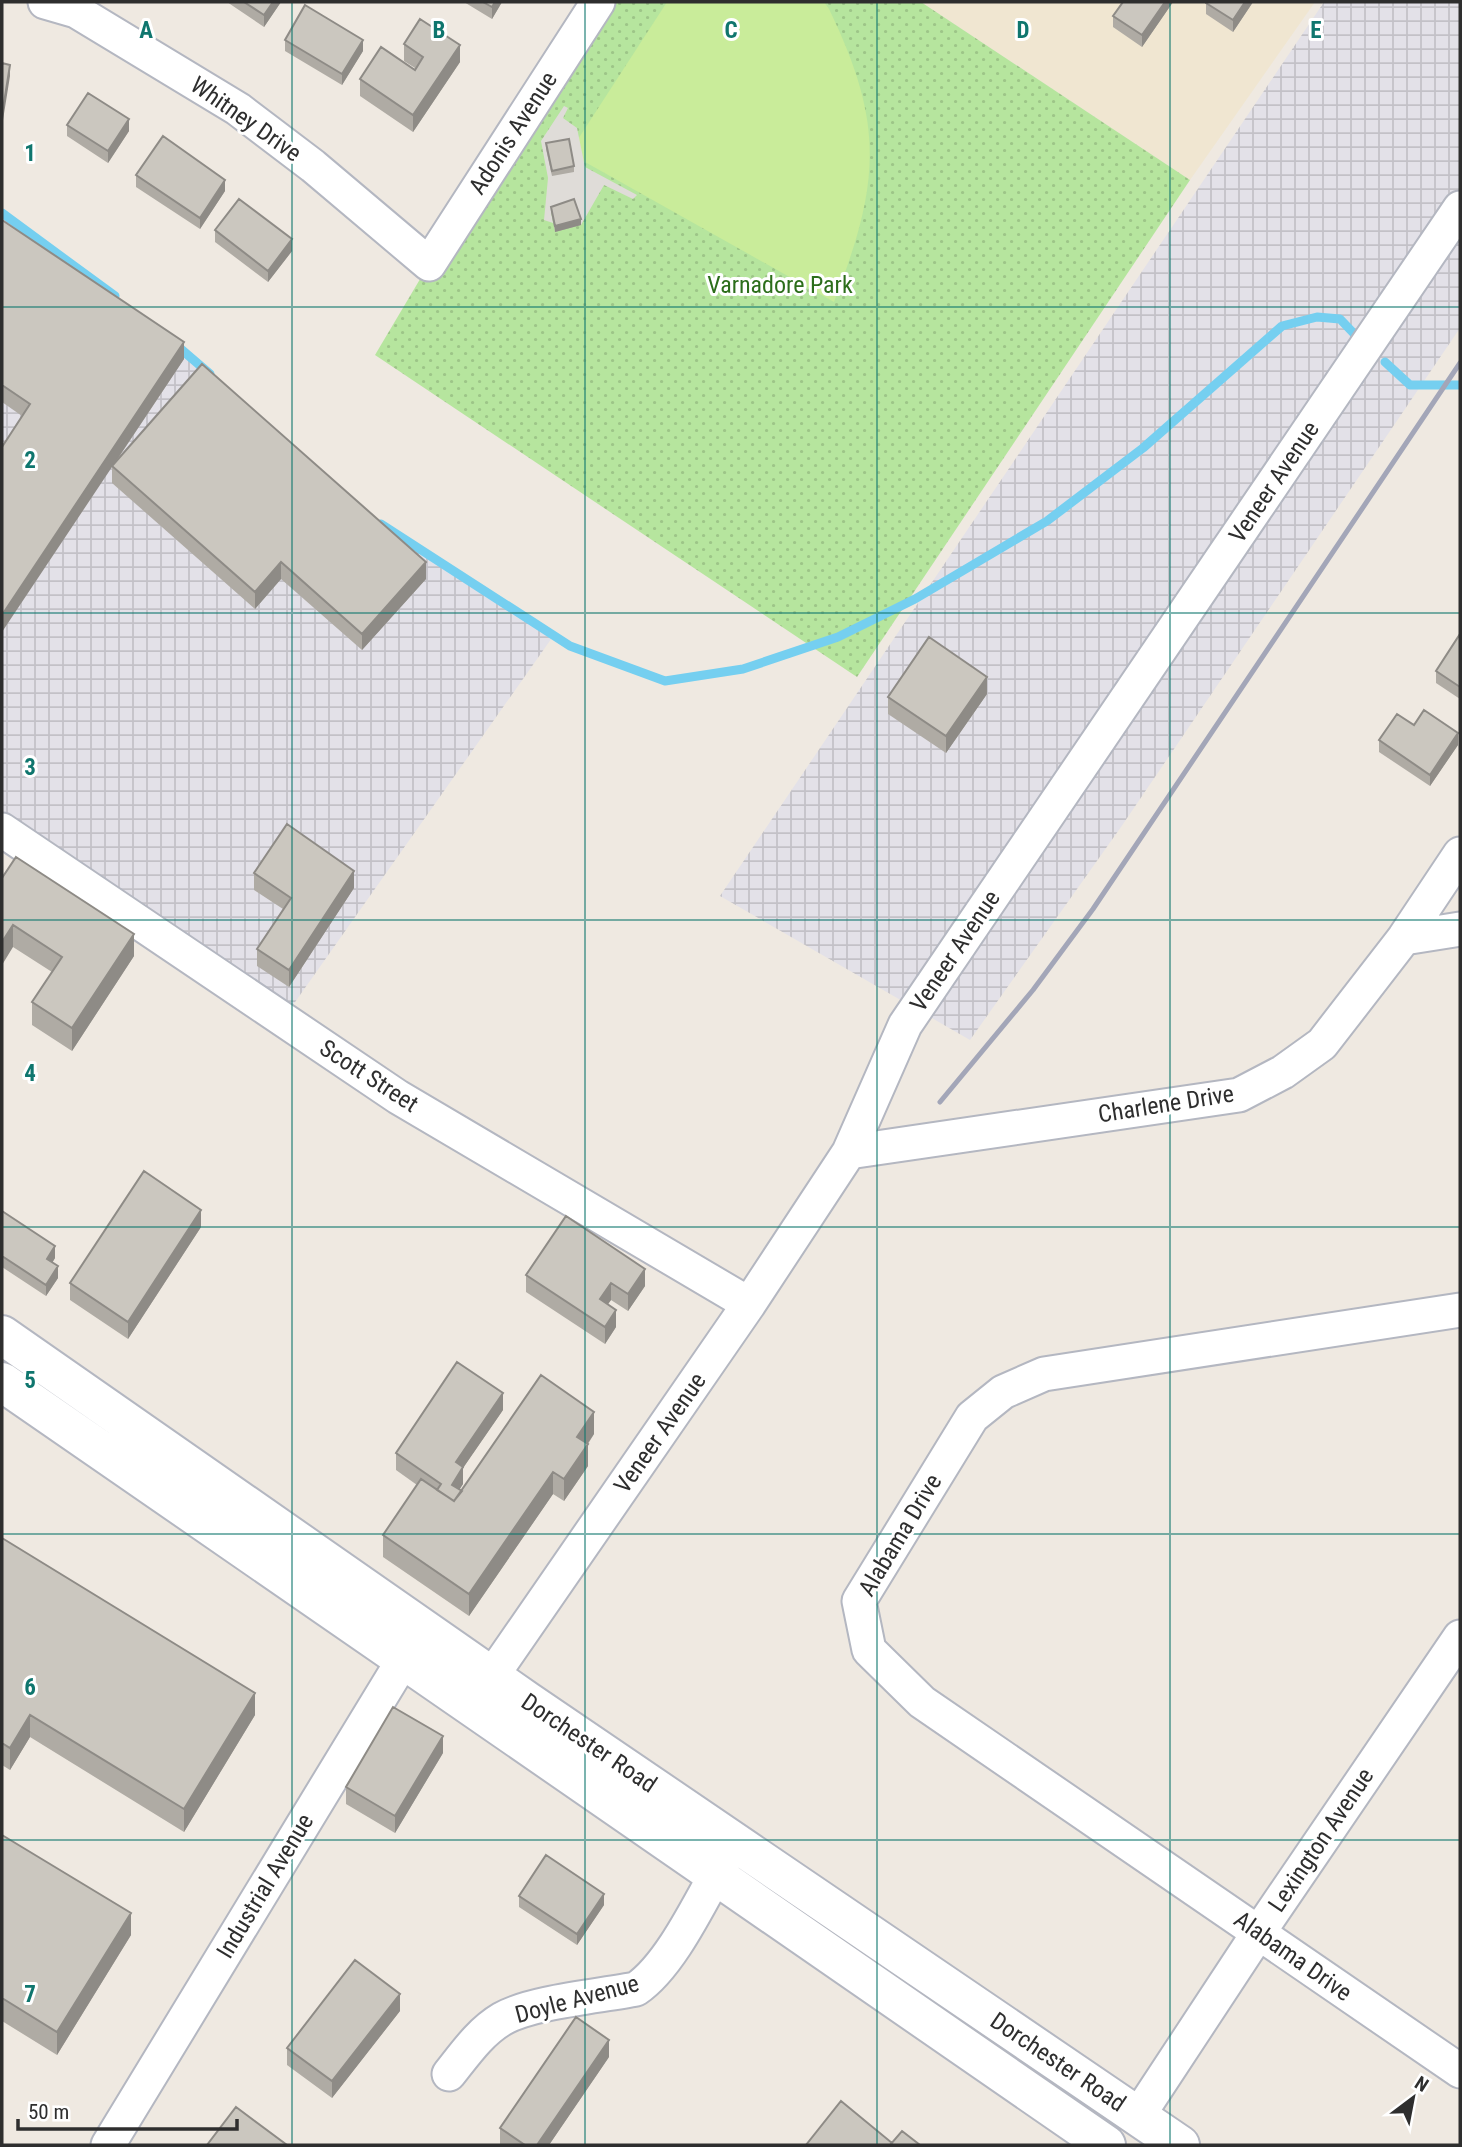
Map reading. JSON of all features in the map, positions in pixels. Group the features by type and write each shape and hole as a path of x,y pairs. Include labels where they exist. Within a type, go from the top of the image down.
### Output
{"main road":[{"name":"Dorchester Road","path":"2,1335 425,1628 482,1692 715,1875 1106,2145"},
{"name":"Dorchester Road","path":"2,1382 402,1660 482,1692 735,1842 1180,2145"}],"street":[{"name":"Adonis Avenue","path":"429,264 598,2"},
{"name":"Whitney Drive","path":"68,5 238,109 313,166 429,264"},
{"name":"Veneer Avenue","path":"482,1692 749,1304 849,1152 905,1025 1460,208"},
{"name":"Scott Street","path":"2,830 398,1097 749,1304"},
{"name":"Charlene Drive","path":"849,1152 1238,1095 1283,1072 1322,1044 1404,938 1460,854"},
{"path":"1404,938 1460,929"},
{"name":"Alabama Drive","path":"1460,1310 1044,1374 1003,1392 972,1417 859,1601 869,1650 922,1702 1460,2071"},
{"name":"Industrial Avenue","path":"108,2145 402,1660 425,1628"},
{"name":"Lexington Avenue","path":"1138,2116 1460,1636"},
{"name":"Doyle Avenue","path":"449,2074 476,2040 502,2019 521,2011 636,1989 649,1980 664,1961 735,1842"}],"shaded area":[{"path":"921,2 1315,2 1190,180"},
{"path":"1324,2 1460,2 1460,328 1121,827 970,1040 720,896"},
{"path":"564,106 568,108 563,118 577,128 585,167 637,195 633,199 604,185 581,225 551,212 553,223 544,220 548,178 541,141"},
{"path":"2,213 152,324 383,526 554,635 281,1022 2,832"}],"green space":[{"name":"Varnadore Park","path":"598,2 921,2 1190,180 857,677 375,355 429,264"},
{"path":"667,2 824,2 829,9 860,87 870,154 860,222 834,302 569,153"}],"building":[{"path":"244,2 273,2 264,15"},
{"path":"1123,2 1165,2 1142,35 1113,16"},
{"path":"1206,2 1245,2 1233,20"},
{"path":"305,5 363,40 342,74 285,40"},
{"path":"420,19 460,45 413,115 360,79 381,47 415,70 423,57 404,44"},
{"path":"2,63 10,65 3,109 2,109"},
{"path":"88,93 129,119 108,151 67,125"},
{"path":"163,136 225,180 200,218 136,175"},
{"path":"569,139 574,166 552,171 546,143"},
{"path":"239,199 292,239 268,271 215,230"},
{"path":"574,199 581,219 555,226 551,207"},
{"path":"2,220 184,342 2,615 2,447 30,404 2,385"},
{"path":"202,364 426,562 362,634 281,562 255,592 112,466"},
{"path":"1460,634 1460,687 1436,671"},
{"path":"929,637 987,677 946,736 888,697"},
{"path":"1424,710 1458,733 1430,775 1379,740 1397,714 1414,725"},
{"path":"287,824 354,871 289,970 257,949 291,898 254,873"},
{"path":"16,857 134,934 72,1028 32,1002 62,957 13,925 2,942 2,878"},
{"path":"144,1171 201,1210 128,1322 70,1283"},
{"path":"2,1211 55,1246 47,1259 58,1266 46,1285 2,1256"},
{"path":"566,1216 645,1269 628,1294 611,1283 600,1299 616,1310 605,1327 526,1275"},
{"path":"457,1362 503,1393 456,1462 463,1467 452,1485 462,1491 454,1501 437,1490 441,1484 396,1453"},
{"path":"541,1375 594,1412 577,1437 588,1444 564,1479 553,1472 469,1594 383,1535 421,1479 454,1501"},
{"path":"2,1538 255,1693 184,1809 30,1715 10,1748 2,1743"},
{"path":"393,1707 443,1736 395,1816 346,1787"},
{"path":"2,1835 131,1913 57,2032 2,1998"},
{"path":"546,1855 604,1894 577,1934 519,1896"},
{"path":"355,1960 400,1994 332,2081 287,2048"},
{"path":"576,2017 609,2040 537,2145 525,2145 500,2128"},
{"path":"841,2101 892,2143 806,2145"},
{"path":"236,2107 287,2145 207,2145"},
{"path":"902,2131 920,2145 890,2145"}],"waterway":[{"path":"2,213 115,296"},
{"path":"381,524 570,646 665,681 743,669 838,637 915,599 1047,521 1143,448 1282,326 1317,317 1340,319 1362,342"},
{"path":"175,344 210,374"},
{"path":"1385,362 1410,385 1460,385"}],"railway":[{"path":"940,1102 1033,990 1093,909 1460,363"}]}
